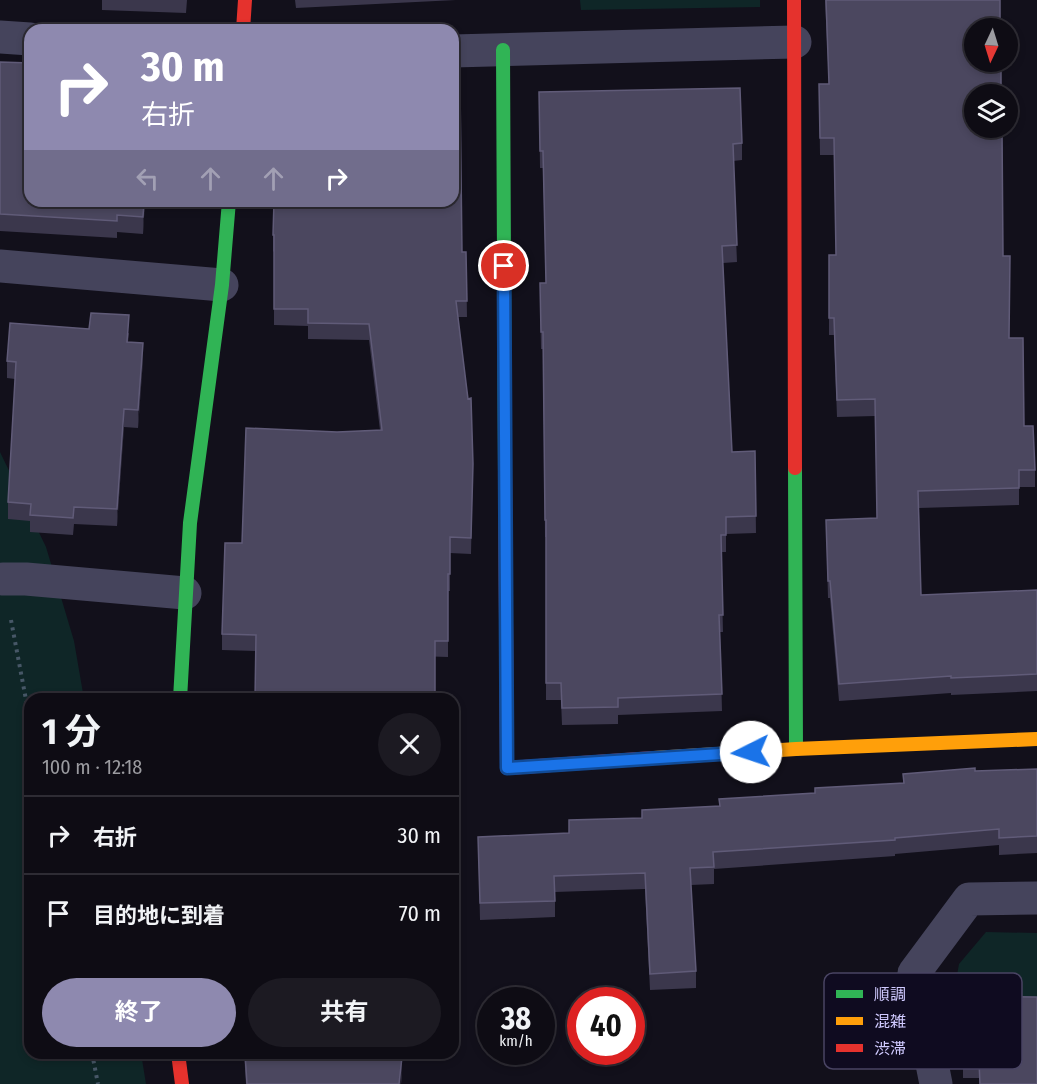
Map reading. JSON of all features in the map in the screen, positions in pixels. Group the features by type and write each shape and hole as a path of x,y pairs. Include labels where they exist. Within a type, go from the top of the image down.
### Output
{"street":[{"path":"243,24 245,0"},
{"path":"794,0 796,749"},
{"path":"0,37 24,39"},
{"path":"459,51 795,42"},
{"path":"503,50 507,768 796,749 1037,738"},
{"path":"180,693 190,523 222,285 228,207"},
{"path":"0,266 222,285"},
{"path":"3,579 185,593"},
{"path":"915,973 969,899 1037,898"},
{"path":"179,1059 182,1084"},
{"path":"933,1069 936,1084"}],"path":[{"path":"3,579 25,693"},
{"path":"93,1059 98,1084"}],"green space":[{"path":"580,0 760,0 760,7 581,10"},
{"path":"0,452 46,547 74,641 83,693 24,693 24,1059 142,1059 146,1084 0,1084"},
{"path":"986,932 1037,933 1037,1002 1022,1002 1022,973 957,973 959,964"}],"building":[{"path":"826,0 1000,0 1000,18 964,18 964,72 1001,72 1001,84 964,84 964,138 1002,138 1003,256 1010,256 1009,338 1023,338 1024,426 1033,426 1035,470 1019,470 1019,488 918,491 921,595 1037,590 1037,674 951,678 951,676 839,684 830,581 828,581 826,520 877,518 875,399 837,400 834,318 829,318 829,255 836,255 834,138 820,138 819,84 829,84"},
{"path":"0,62 24,63 24,207 144,207 143,217 117,215 117,221 0,214"},
{"path":"460,87 462,252 466,252 467,301 456,301 468,399 471,398 473,464 471,538 450,537 448,641 435,641 435,693 255,693 256,635 222,634 225,543 242,543 246,428 337,432 382,430 369,324 308,323 308,309 274,309 274,207 459,207"},
{"path":"740,88 742,143 733,144 737,245 722,246 732,452 755,451 756,516 726,517 726,535 721,535 723,615 719,615 722,694 618,698 618,707 562,708 561,683 546,683 546,520 540,283 546,283 543,151 540,151 539,92"},
{"path":"91,313 129,315 127,342 143,343 138,410 124,409 117,509 74,507 73,518 30,515 31,504 8,502 16,362 7,361 10,323 89,329"},
{"path":"975,768 975,771 1037,769 1037,836 999,838 999,829 895,838 895,840 713,852 714,867 690,868 696,971 650,974 645,873 554,876 555,901 480,903 478,837 569,833 569,820 642,818 642,810 720,806 719,799 815,793 815,788 904,783 903,774"},
{"path":"1022,997 1037,997 1037,1084 980,1084 979,1069 1022,1069"},
{"path":"245,1059 402,1059 399,1084 247,1084"}],"traffic: fast":[{"path":"503,50 505,472"},
{"path":"180,693 190,523 222,285 228,207"},
{"path":"795,468 796,749"}],"traffic: slow":[{"path":"654,758 796,749 1037,739"}],"traffic: jam":[{"path":"243,24 245,0"},
{"path":"794,0 795,468"},
{"path":"505,472 507,768 654,758"},
{"path":"179,1059 182,1084"}],"route":[{"path":"504,266 507,768 751,752"}]}
